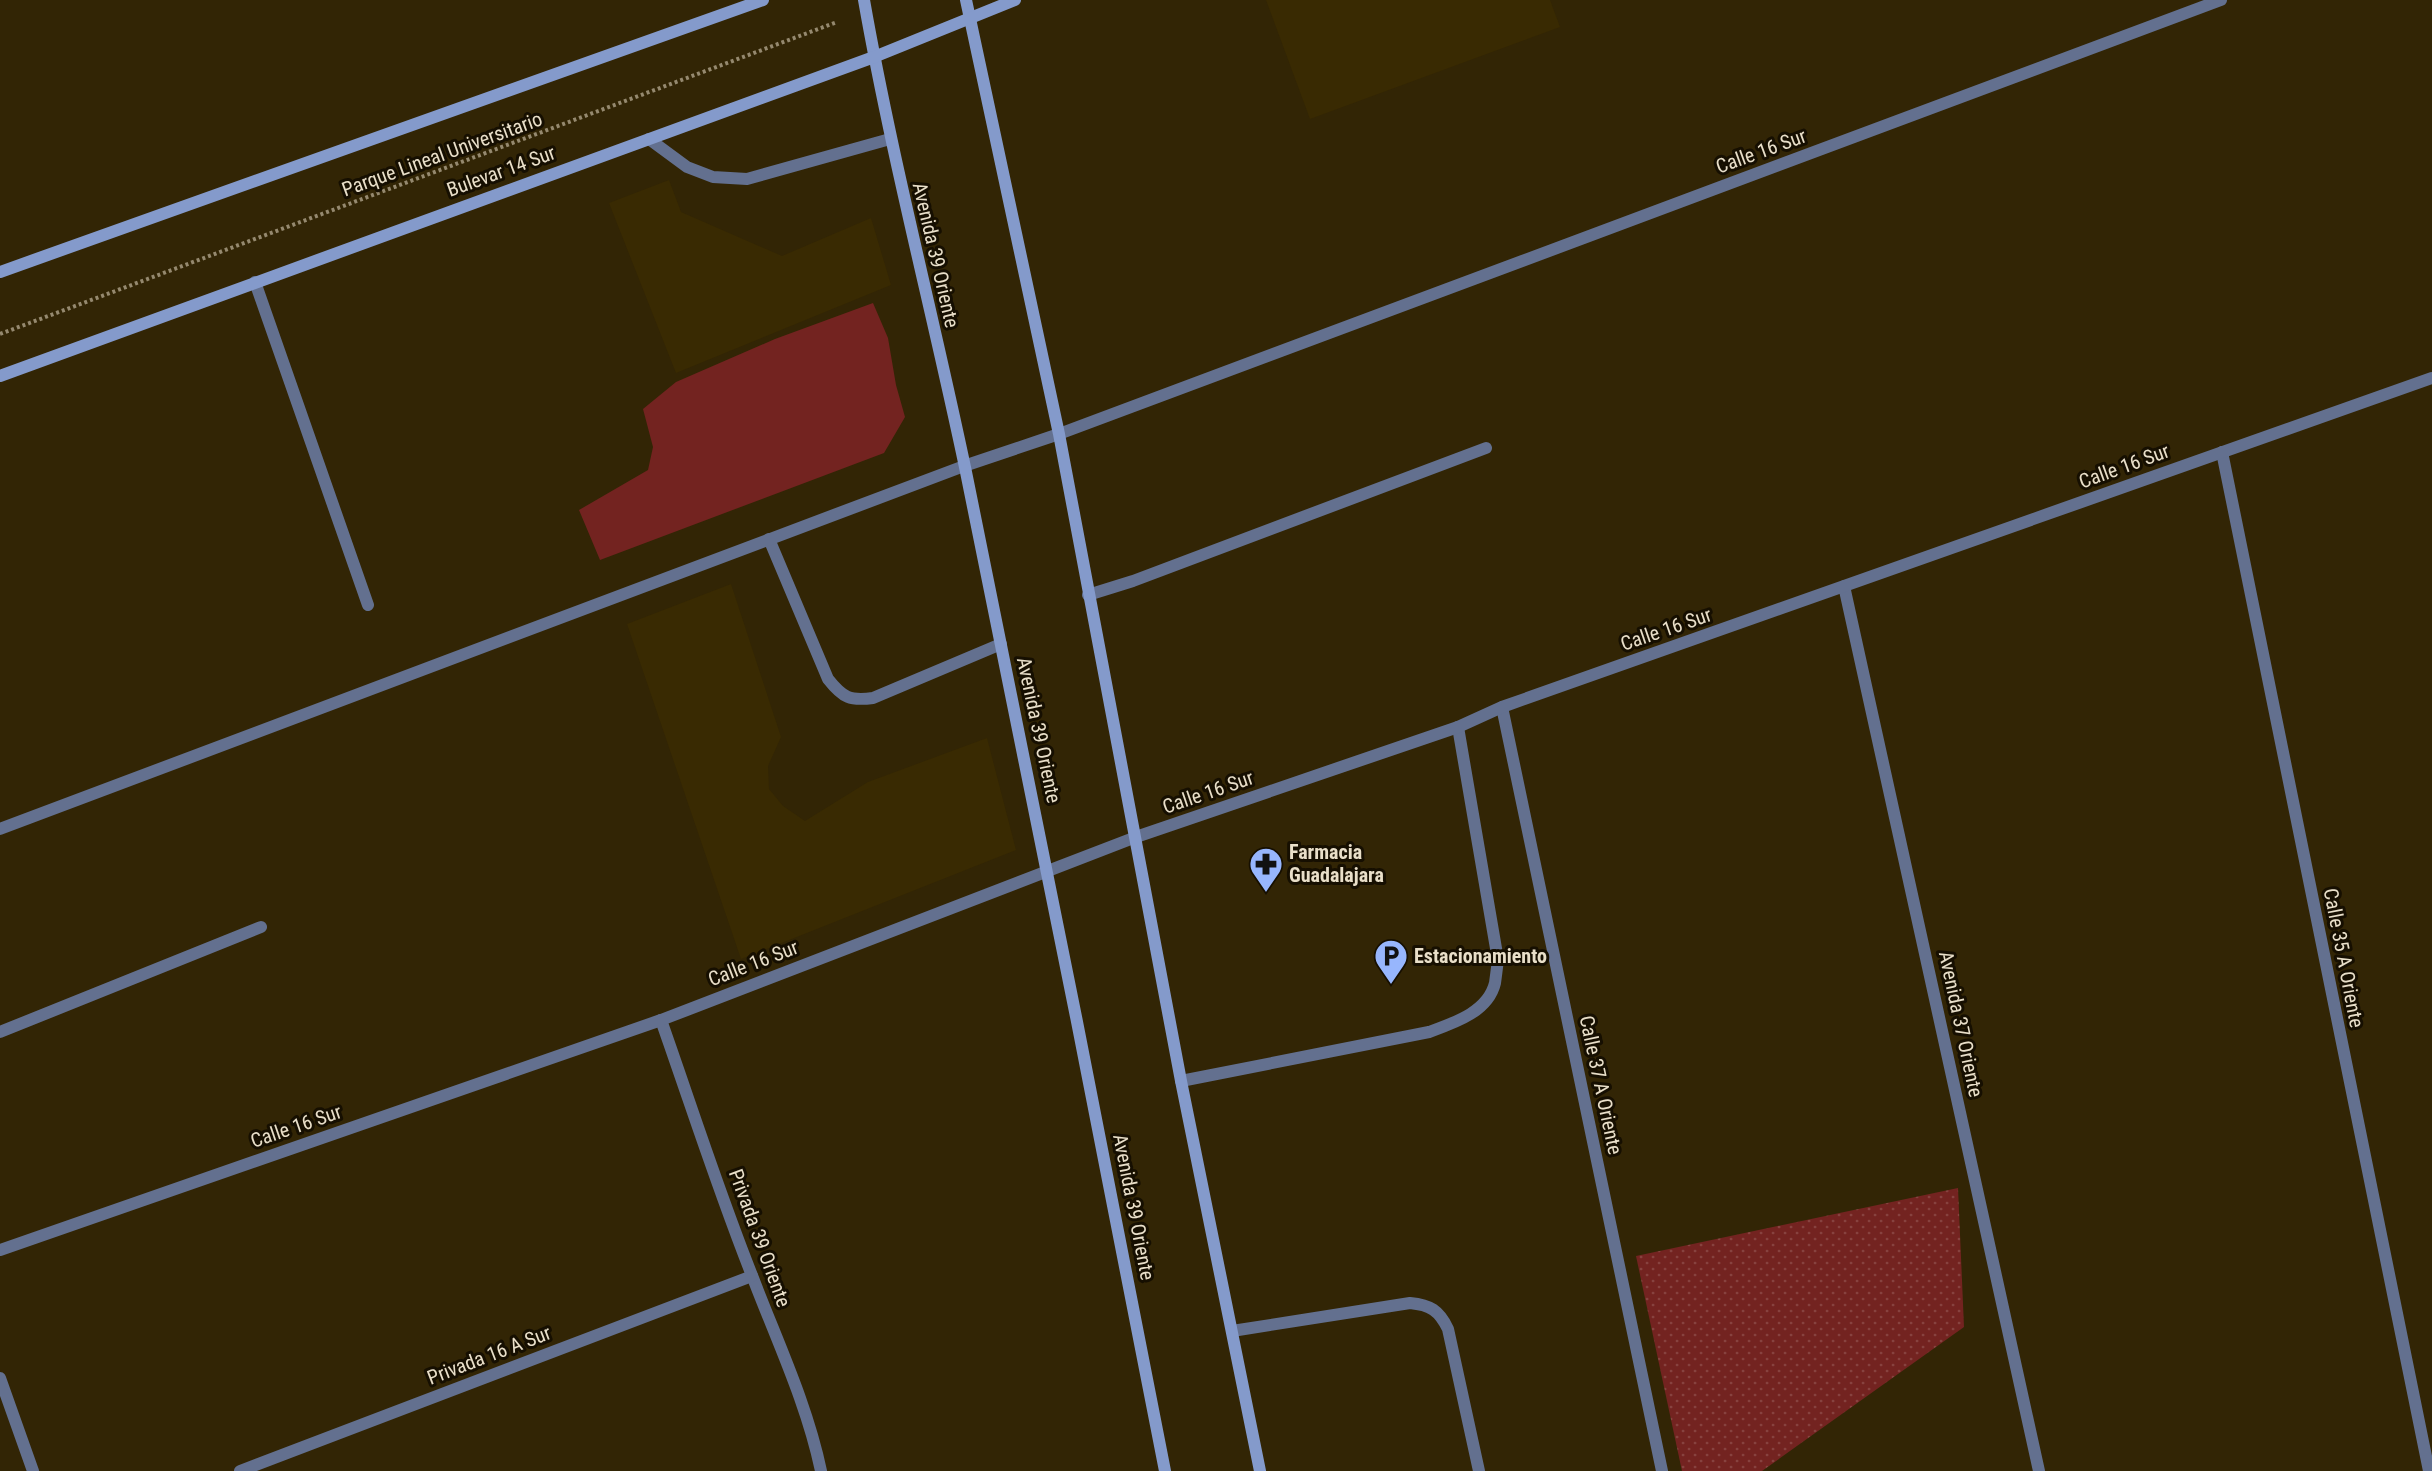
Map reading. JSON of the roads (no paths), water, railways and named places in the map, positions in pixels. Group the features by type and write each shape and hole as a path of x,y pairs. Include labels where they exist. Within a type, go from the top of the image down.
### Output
{"main road":[{"path":"0,272 763,0"},
{"path":"966,0 1059,434 1181,1081 1260,1471"},
{"name":"Bulevar 14 Sur","path":"0,376 874,57 1015,0"},
{"name":"Avenida 39 Oriente","path":"864,5 890,139 964,466 1048,870 1165,1471"}],"street":[{"name":"Calle 16 Sur","path":"0,829 964,466 1059,434 2221,0"},
{"path":"649,139 687,167 713,177 747,179 890,139"},
{"path":"255,282 368,605"},
{"name":"Calle 16 Sur","path":"0,1250 661,1020 1136,837 1458,727 1502,707 2432,378"},
{"path":"1088,596 1486,448"},
{"name":"Calle 35 A Oriente","path":"2222,452 2429,1471"},
{"path":"769,539 828,680 839,694 856,700 873,698 1001,644"},
{"name":"Avenida 37 Oriente","path":"1844,586 2039,1471"},
{"name":"Calle 37 A Oriente","path":"1502,707 1662,1471"},
{"path":"1181,1081 1430,1032 1460,1020 1478,1009 1494,986 1498,960 1458,727"},
{"path":"0,1032 261,927"},
{"name":"Privada 39 Oriente","path":"661,1020 752,1276 788,1364 816,1447 821,1471"},
{"name":"Privada 16 A Sur","path":"240,1471 752,1276"},
{"path":"1232,1331 1410,1303 1427,1304 1441,1314 1448,1329 1479,1471"},
{"path":"0,1378 33,1471"}],"place":[{"name":"Farmacia Guadalajara","path":"1266,893"},
{"name":"Estacionamiento","path":"1391,985"}]}
